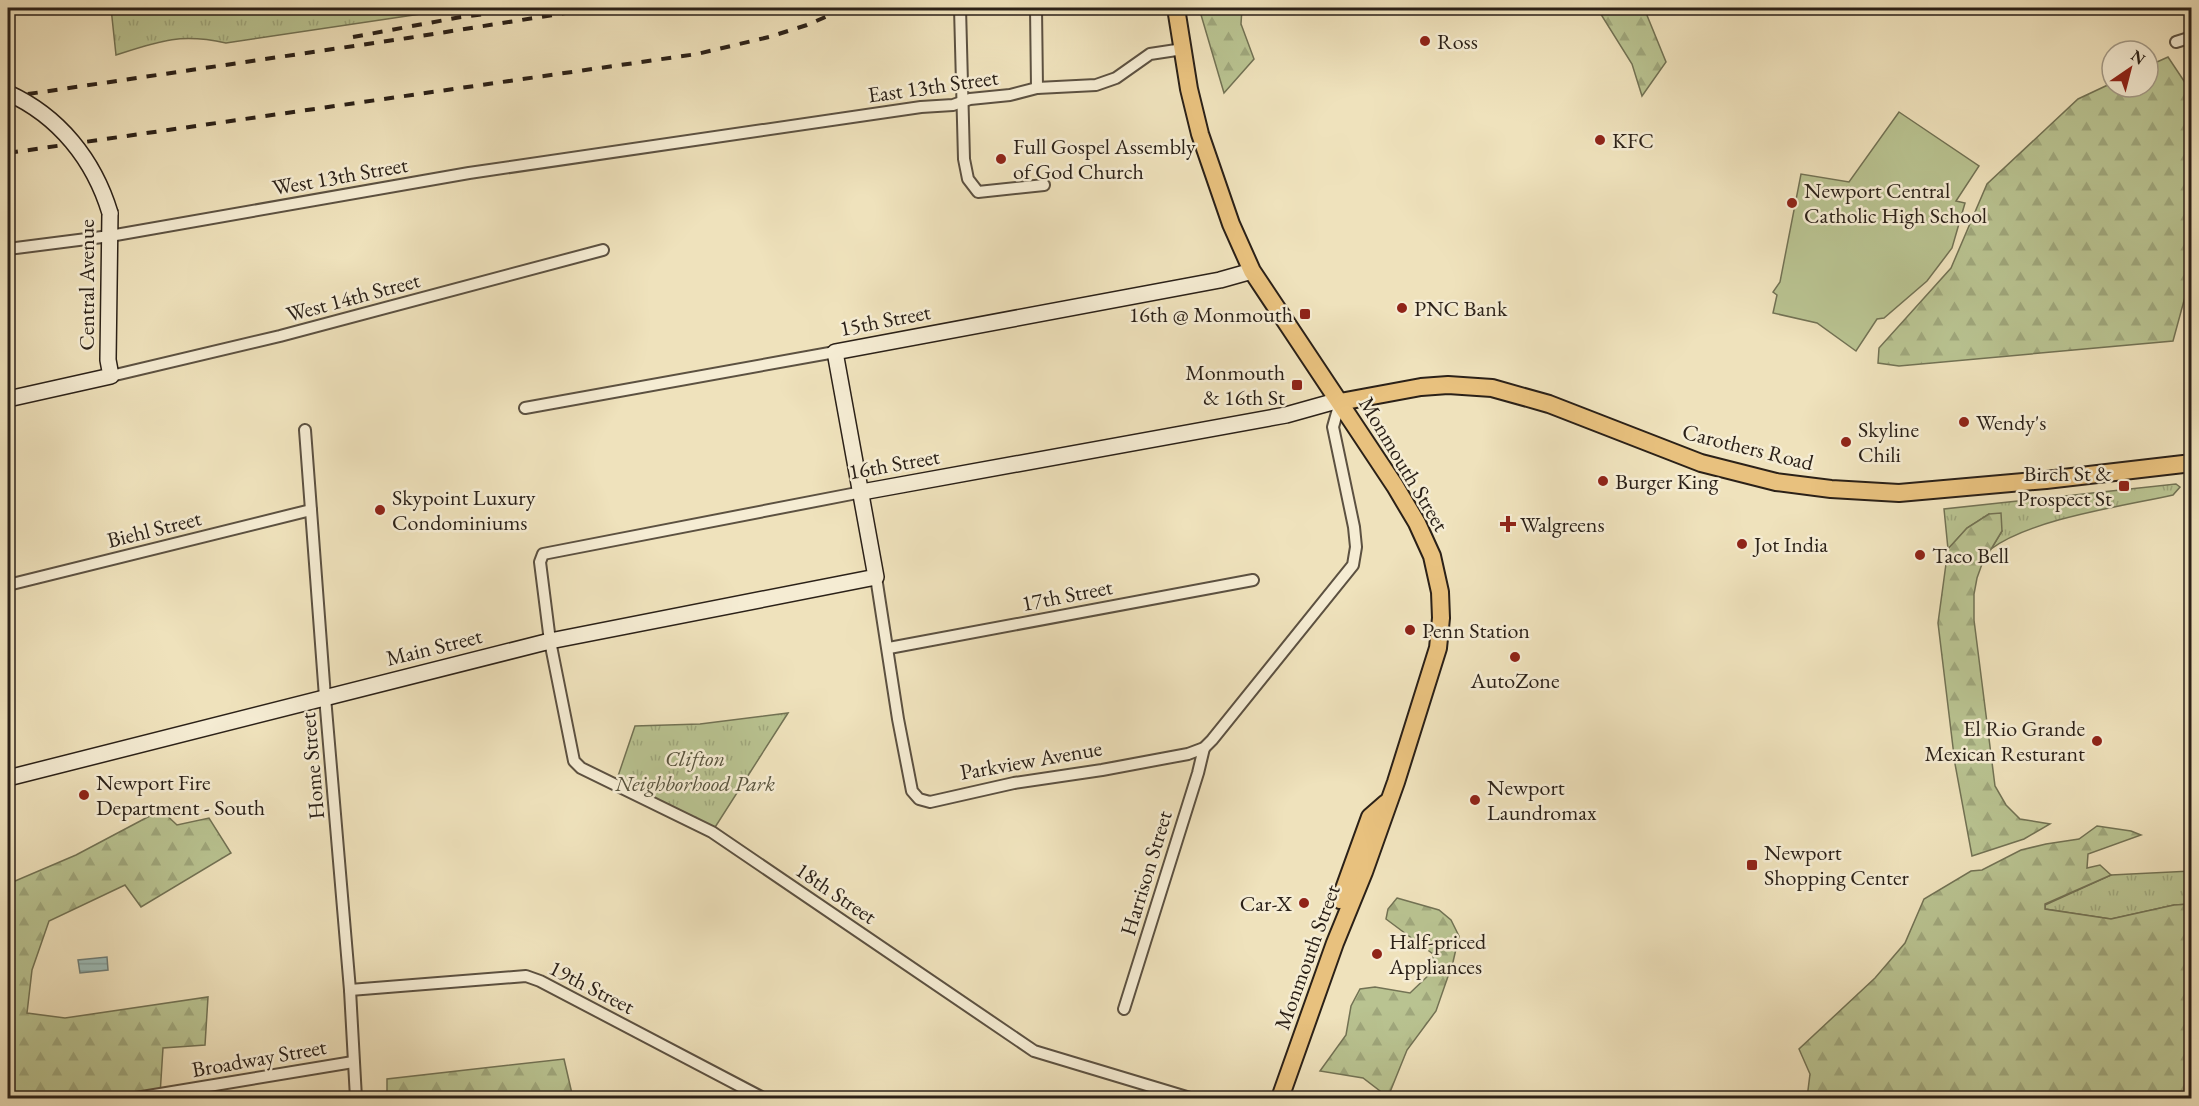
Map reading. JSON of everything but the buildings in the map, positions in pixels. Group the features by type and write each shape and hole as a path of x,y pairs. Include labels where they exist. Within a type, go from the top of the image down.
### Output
{"main road":[{"name":"Monmouth Street","path":"1176,8 1189,89 1213,175 1252,271 1415,519 1432,556 1440,592 1441,618 1438,648 1408,746 1388,800 1370,817 1332,924 1335,943 1280,1098"},
{"name":"Carothers Road","path":"1340,402 1448,384 1492,388 1548,404 1701,463 1776,482 1831,489 1899,493 2192,464"}],"street":[{"path":"960,8 965,169 968,179 978,192 1044,185"},
{"path":"1036,8 1037,88"},
{"path":"2176,42 2192,37"},
{"name":"East 13th Street","path":"680,141 1010,95 1037,88 1096,85 1116,78 1150,54 1183,49"},
{"name":"Central Avenue","path":"8,93 56,124 76,146 103,189 110,213 108,360 111,376"},
{"name":"West 13th Street","path":"8,249 110,236 439,178 680,141"},
{"name":"West 14th Street","path":"111,376 280,336 603,250"},
{"name":"15th Street","path":"525,408 1220,280 1252,271"},
{"name":"Parkview Avenue","path":"835,352 889,648 898,719 914,795 924,801 955,797 1014,783 1188,754 1203,748"},
{"path":"8,399 111,376"},
{"name":"16th Street","path":"550,641 540,562 543,554 862,492 1286,415 1336,401 1340,402"},
{"path":"1203,748 1212,740 1353,565 1356,547 1333,427 1340,402"},
{"name":"Home Street","path":"305,430 350,990 356,1098"},
{"name":"Biehl Street","path":"8,585 311,510"},
{"name":"Main Street","path":"8,778 550,641 876,577"},
{"name":"17th Street","path":"889,648 1252,580"},
{"name":"18th Street","path":"550,641 574,761 581,768 712,832 1034,1051 1190,1098"},
{"name":"Harrison Street","path":"1124,1009 1198,772 1203,748"},
{"name":"19th Street","path":"350,990 526,976 540,981 763,1098"},
{"name":"Broadway Street","path":"136,1098 353,1062"}],"green space":[{"path":"111,8 461,8 226,43 195,39 170,40 116,55"},
{"path":"1199,8 1242,8 1241,24 1254,59 1224,93"},
{"path":"1597,8 1644,8 1666,62 1642,96 1632,64"},
{"path":"2168,57 2192,93 2191,275 2173,341 1899,366 1878,363 1879,348 1951,268 1987,184 2078,99 2100,89 2100,99 2160,99 2160,61"},
{"path":"1899,112 1979,166 1956,201 1965,203 1952,248 1927,281 1884,318 1877,319 1856,351 1817,323 1773,313 1777,295 1773,292 1780,282 1801,174 1849,182"},
{"path":"2176,484 2180,487 2173,495 2078,515 2029,529 1991,549 2002,531 1989,514 1967,528 1948,549 1944,509"},
{"path":"2001,513 2002,531 1982,564 1974,594 1974,620 1995,786 2006,805 2020,819 2050,824 2024,839 1972,856 1955,764 1938,623 1948,549 1967,528 1989,514"},
{"name":"Clifton Neighborhood Park","path":"788,713 712,832 615,785 635,726 700,724"},
{"path":"161,810 177,825 209,818 231,853 141,907 125,885 49,921 32,970 27,1013 65,1018 208,997 205,1045 163,1048 160,1095 136,1098 8,1098 8,884 76,855"},
{"path":"2097,826 2131,831 2141,835 2088,854 2087,868 2100,865 2111,875 2045,904 2045,909 2111,919 2174,905 2191,904 2191,1098 1807,1098 1810,1074 1799,1049 1875,978 1905,943 1924,899 1971,871 1982,870 2021,850 2079,839"},
{"path":"2191,871 2191,904 2174,905 2111,919 2045,909 2045,905 2111,875"},
{"path":"1397,898 1439,910 1451,920 1459,936 1453,962 1436,1011 1407,1050 1388,1097 1363,1078 1320,1071 1346,1035 1351,1006 1360,989 1375,987 1410,993 1432,972 1433,954 1386,919 1388,909"},
{"path":"564,1059 573,1098 387,1098 387,1079"}],"water":[{"path":"107,957 108,970 80,973 78,960"}],"railway":[{"path":"353,37 461,17 530,8"},
{"path":"8,97 597,8"},
{"path":"8,153 697,54 769,37 807,25 846,8"}],"place":[{"name":"Ross","path":"1425,41"},
{"name":"KFC","path":"1600,140"},
{"name":"Full Gospel Assembly of God Church","path":"1001,159"},
{"name":"Newport Central Catholic High School","path":"1792,203"},
{"name":"PNC Bank","path":"1402,308"},
{"name":"16th @ Monmouth","path":"1305,314"},
{"name":"Monmouth & 16th St","path":"1297,385"},
{"name":"Wendy's","path":"1964,422"},
{"name":"Skyline Chili","path":"1846,442"},
{"name":"Burger King","path":"1603,481"},
{"name":"Birch St & Prospect St","path":"2124,486"},
{"name":"Skypoint Luxury Condominiums","path":"380,510"},
{"name":"Walgreens","path":"1508,524"},
{"name":"Jot India","path":"1742,544"},
{"name":"Taco Bell","path":"1920,555"},
{"name":"Penn Station","path":"1410,630"},
{"name":"AutoZone","path":"1515,657"},
{"name":"El Rio Grande Mexican Resturant","path":"2097,741"},
{"name":"Newport Fire Department - South","path":"84,795"},
{"name":"Newport Laundromax","path":"1475,800"},
{"name":"Newport Shopping Center","path":"1752,865"},
{"name":"Car-X","path":"1304,903"},
{"name":"Half-priced Appliances","path":"1377,954"}]}
